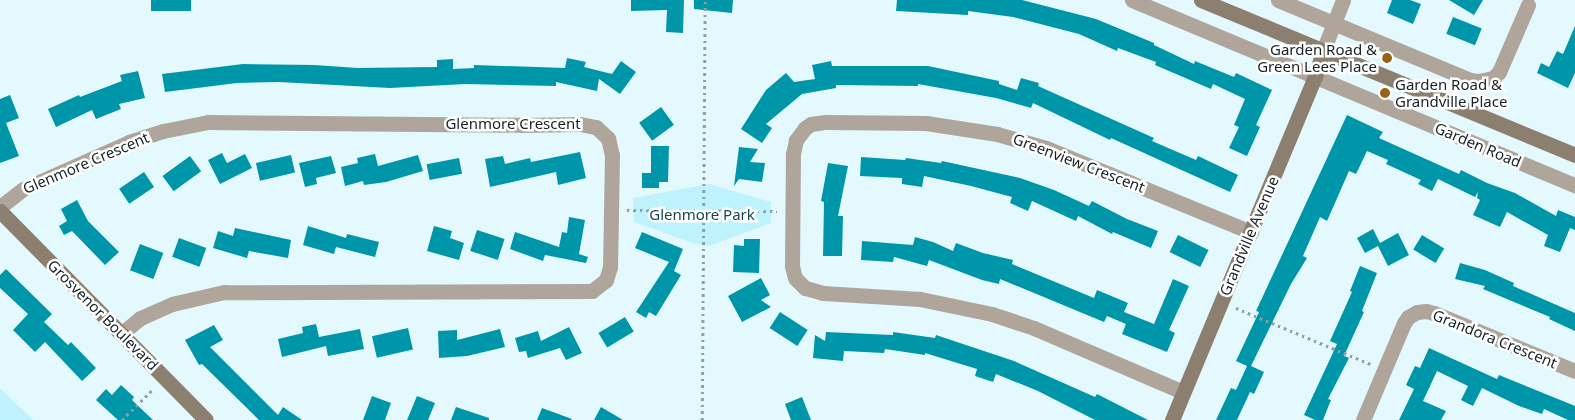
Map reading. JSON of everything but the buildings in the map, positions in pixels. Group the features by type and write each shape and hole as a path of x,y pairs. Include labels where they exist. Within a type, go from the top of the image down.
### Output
{"street":[{"name":"Garden Road","path":"1132,0 1575,185"},
{"name":"Garden Road","path":"1200,0 1575,155"},
{"path":"1278,0 1470,80 1485,81 1499,72 1528,4"},
{"path":"1323,51 1343,0"},
{"name":"Grandville Avenue","path":"1172,420 1315,77 1323,51"},
{"name":"Glenmore Crescent","path":"0,207 23,189 128,142 163,130 208,122 580,124 596,127 608,138 612,155 610,267 606,280 592,291 224,292 204,295 164,308 139,319 121,334"},
{"name":"Greenview Crescent","path":"1183,392 1034,328 984,312 920,299 817,293 805,288 795,278 792,266 793,154 796,140 800,133 812,124 826,122 926,123 997,134 1052,150 1251,232"},
{"name":"Grosvenor Boulevard","path":"0,211 206,420"},
{"name":"Grandora Crescent","path":"1363,420 1404,323 1408,317 1417,312 1426,311 1434,313 1575,371"}],"path":[{"path":"702,420 704,0"},
{"path":"627,210 777,211"},
{"path":"1236,308 1375,366"},
{"path":"122,420 152,390"}],"green space":[{"name":"Glenmore Park","path":"709,184 771,202 771,223 709,246 696,244 634,222 633,198"},
{"path":"0,388 33,420 0,420"}],"place":[{"name":"Garden Road & Green Lees Place","path":"1387,58"},
{"name":"Garden Road & Grandville Place","path":"1385,93"}]}
